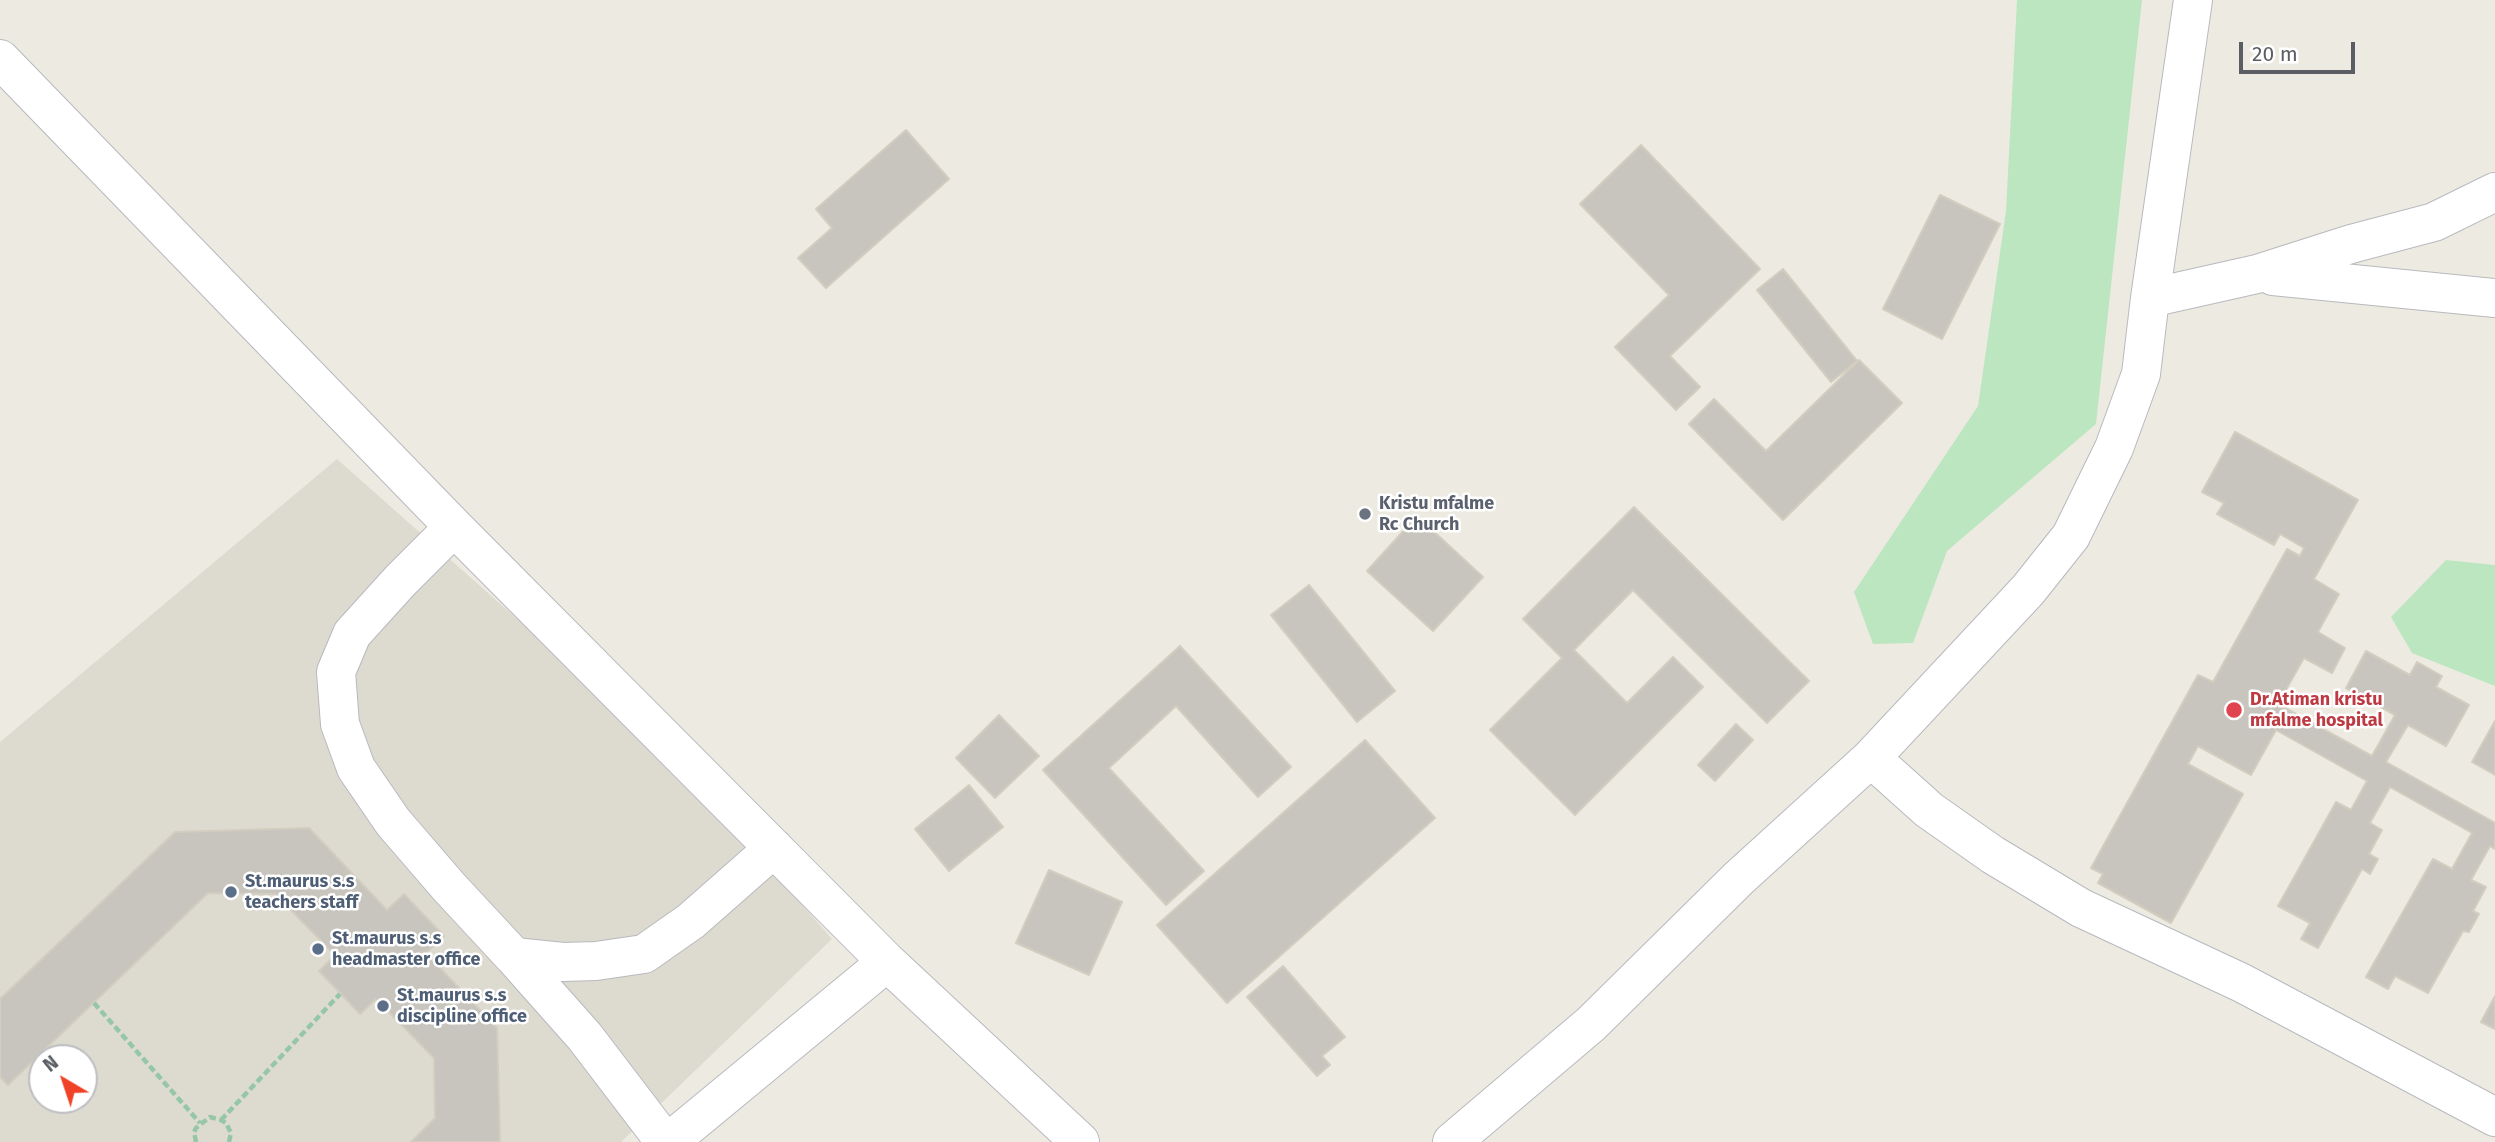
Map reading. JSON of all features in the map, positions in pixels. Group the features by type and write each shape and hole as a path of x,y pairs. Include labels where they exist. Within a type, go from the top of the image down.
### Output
{"street":[{"path":"1452,1142 1591,1024 1739,878 1871,758 2028,590 2071,536 2114,448 2141,374 2193,0"},
{"path":"0,59 454,527 887,962 1080,1142"},
{"path":"2150,298 2257,274 2351,244 2434,222 2495,192"},
{"path":"2257,274 2495,298"},
{"path":"454,527 352,634 336,673 340,724 356,768 393,822 585,1037 667,1142 887,962"},
{"path":"1871,758 1930,810 1993,855 2081,908 2242,983 2495,1117"},
{"path":"514,957 563,962 596,961 644,954 691,921 774,848"}],"path":[{"path":"221,1119 340,994"},
{"path":"94,1003 200,1123"},
{"path":"196,1142 194,1132 200,1123 210,1117 221,1119 229,1128 229,1142"}],"shaded area":[{"path":"337,459 675,759 832,939 621,1142 0,1142 0,742"}],"green space":[{"path":"2017,0 2142,0 2096,424 1947,551 1913,643 1873,644 1854,592 1978,406 2006,211"},
{"path":"2446,560 2495,565 2495,686 2412,653 2391,617"}],"building":[{"path":"906,130 949,179 826,288 798,258 832,228 816,209"},
{"path":"1641,145 1760,269 1670,356 1700,387 1676,410 1615,347 1669,295 1580,204"},
{"path":"1940,195 2000,224 1942,339 1883,309"},
{"path":"1783,269 1857,361 1831,382 1757,290"},
{"path":"1859,360 1902,403 1783,520 1689,424 1714,399 1766,451"},
{"name":"Dr.Atiman kristu mfalme hospital","path":"2235,432 2358,500 2314,579 2339,594 2318,632 2345,648 2332,673 2304,658 2278,704 2372,756 2395,715 2346,688 2366,651 2410,675 2417,662 2442,676 2436,687 2469,705 2446,746 2408,725 2386,762 2495,823 2495,849 2490,846 2471,880 2486,887 2473,911 2479,914 2469,932 2463,931 2428,993 2395,976 2388,989 2366,977 2433,859 2452,869 2472,833 2390,787 2370,823 2382,830 2369,854 2378,859 2370,874 2362,869 2318,948 2301,939 2310,923 2278,906 2336,802 2351,810 2367,781 2276,730 2251,775 2198,746 2188,764 2243,794 2171,923 2098,883 2103,874 2091,868 2198,675 2213,682 2287,549 2300,556 2304,548 2280,534 2274,545 2217,514 2224,503 2202,492"},
{"path":"1634,507 1809,681 1767,723 1633,590 1574,650 1627,703 1673,657 1703,687 1575,815 1490,730 1562,658 1523,619"},
{"path":"1417,516 1483,577 1433,631 1367,571"},
{"path":"1309,585 1395,691 1357,722 1271,615"},
{"path":"1180,646 1291,767 1258,797 1176,706 1109,768 1204,871 1166,905 1043,770"},
{"path":"999,715 1039,756 995,798 956,758"},
{"path":"2495,721 2495,775 2472,762"},
{"path":"1736,724 1753,740 1715,781 1698,765"},
{"path":"1365,740 1435,818 1227,1003 1157,925"},
{"path":"969,785 1003,827 949,871 915,829"},
{"path":"309,828 387,910 404,894 444,936 426,953 497,1028 500,1142 411,1142 435,1118 434,1058 376,999 360,1014 319,971 335,955 275,894 208,893 51,1044 28,1044 28,1066 8,1085 0,1077 0,999 175,832"},
{"path":"1049,870 1122,902 1089,975 1016,943"},
{"path":"1283,966 1345,1037 1322,1056 1330,1065 1317,1076 1247,997"},
{"path":"2495,996 2495,1029 2481,1022"}],"place":[{"name":"Kristu mfalme Rc Church","path":"1365,514"},
{"name":"Dr.Atiman kristu mfalme hospital","path":"2234,710"},
{"name":"St.maurus s.s teachers staff","path":"231,892"},
{"name":"St.maurus s.s headmaster office","path":"318,949"},
{"name":"St.maurus s.s discipline office","path":"383,1006"}]}
